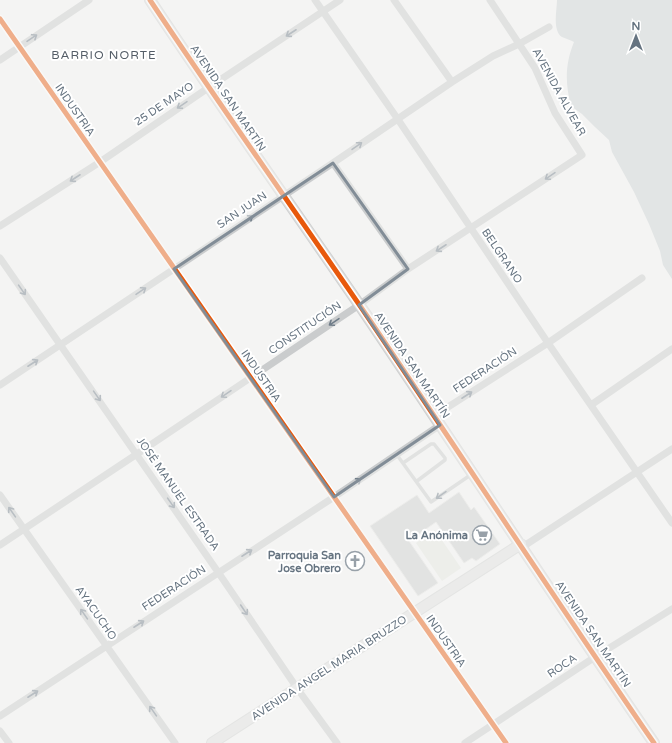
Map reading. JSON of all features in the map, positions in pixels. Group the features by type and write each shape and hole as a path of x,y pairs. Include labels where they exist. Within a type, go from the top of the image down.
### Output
{"street":[{"path":"0,60 89,0"},
{"name":"AVENIDA SAN MARTÍN","path":"150,0 208,88 524,546 595,657 654,743"},
{"name":"BELGRANO","path":"315,0 397,118 590,405 672,523"},
{"name":"25 DE MAYO","path":"0,226 100,162 340,0"},
{"path":"394,0 452,82"},
{"name":"AVENIDA ALVEAR","path":"490,0 535,68 555,113 582,155"},
{"name":"INDUSTRIA","path":"0,19 506,743"},
{"name":"SAN JUAN","path":"0,385 452,82 493,56 519,44 549,27"},
{"name":"CONSTITUCIÓN","path":"0,545 359,305 408,269 582,155"},
{"path":"333,163 408,269"},
{"name":"JOSÉ MANUEL ESTRADA","path":"0,258 336,743"},
{"name":"FEDERACIÓN","path":"434,416 548,343 642,278"},
{"path":"590,405 672,349"},
{"name":"FEDERACIÓN","path":"0,716 334,497 440,425"},
{"name":"AVENIDA ANGEL MARIA BRUZZO","path":"212,743 524,546 672,449"},
{"name":"AYACUCHO","path":"0,495 175,743"},
{"name":"ROCA","path":"465,743 595,657 672,609"},
{"name":"AVENIDA ANGEL MARIA BRUZZO","path":"221,743 298,690"},
{"path":"0,730 9,743"}],"lane":[{"path":"403,463 431,444 434,444 445,458 445,460 417,481"},
{"path":"397,455 431,502 473,474"}],"highlighted area":[{"path":"333,163 408,269 359,305 440,425 334,497 174,269"}],"shaded area":[{"path":"557,0 672,0 672,279 663,265 660,251 649,224 634,192 612,152 609,140 582,114 571,106 567,74 569,58 574,42 562,37 557,30"},
{"path":"435,530 461,568 442,581 416,543"}],"building":[{"path":"459,492 471,510 474,507 500,544 476,561 472,558 464,563 436,522 409,541 438,583 418,596 370,526 417,495 429,513"}],"cycle path":[{"path":"150,0 367,316 654,743"},
{"path":"0,19 506,743"}],"place":[{"name":"La Anónima","path":"482,535"},
{"name":"Parroquia San Jose Obrero","path":"355,561"}],"district":[{"name":"BARRIO NORTE","path":"104,55"}]}
